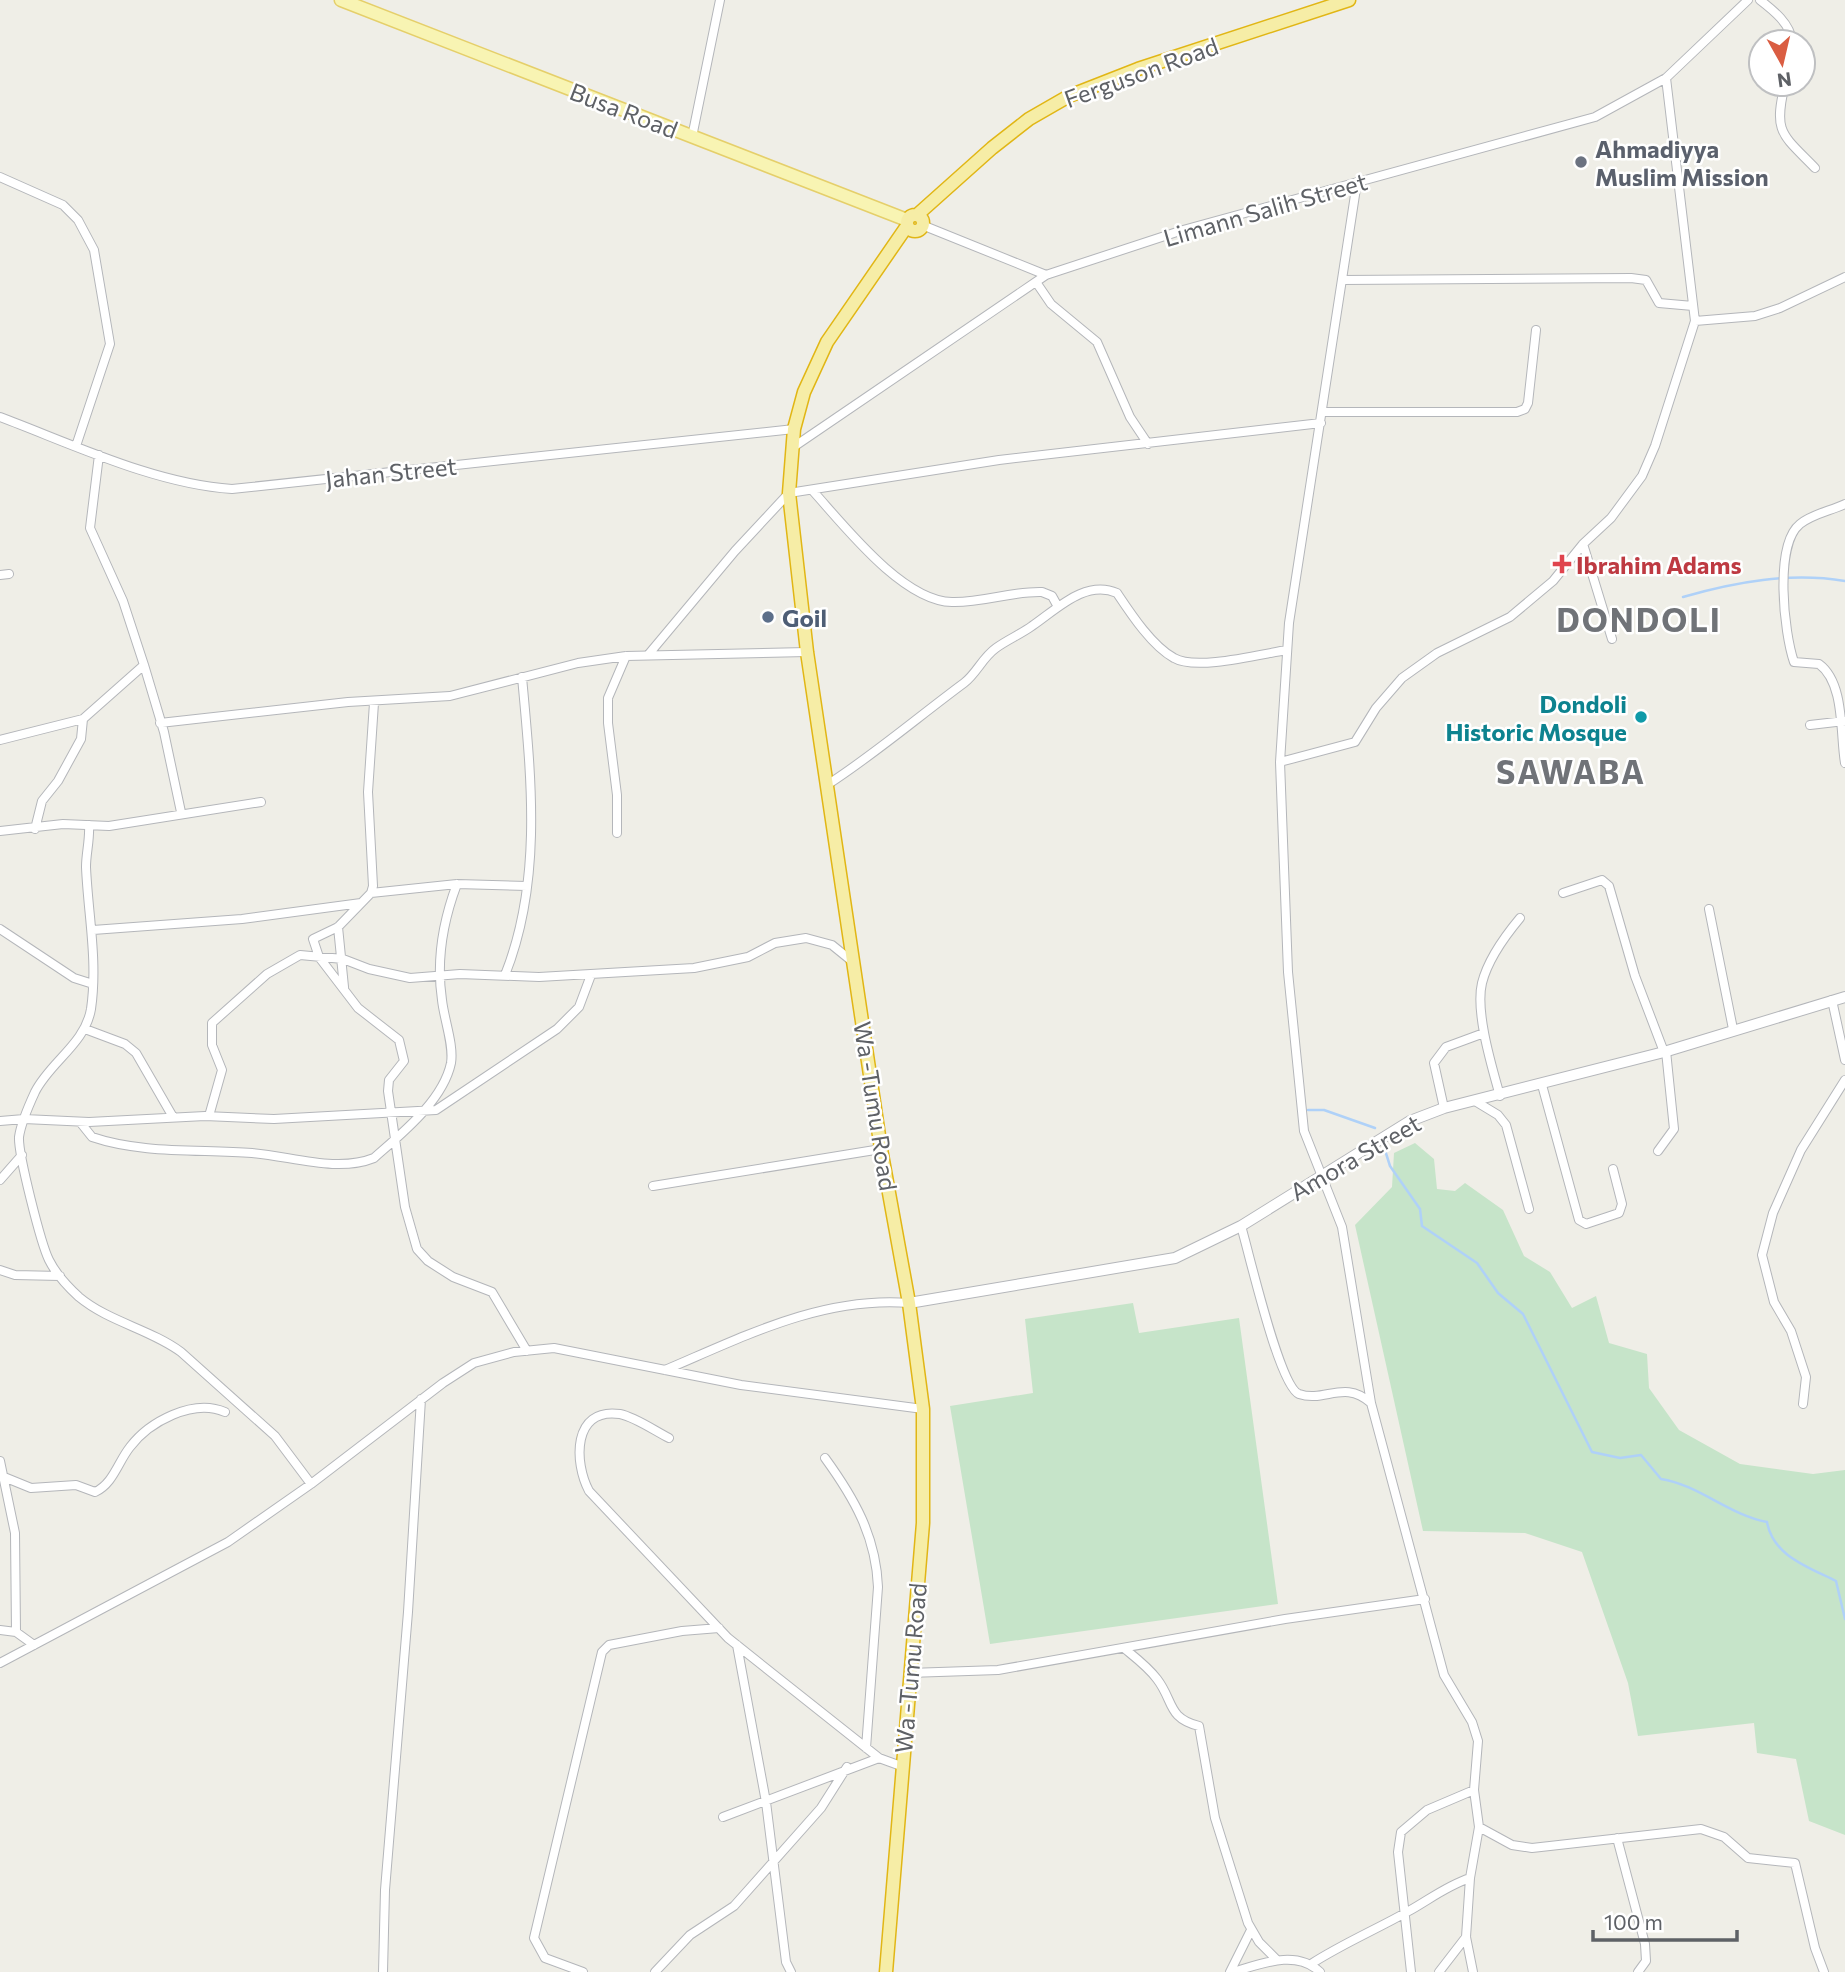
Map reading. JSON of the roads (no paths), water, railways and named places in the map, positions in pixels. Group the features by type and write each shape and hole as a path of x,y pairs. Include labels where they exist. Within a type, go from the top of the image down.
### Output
{"highway":[{"name":"Ferguson Road","path":"915,223 953,183 1029,119 1069,96 1138,69 1340,1"},
{"name":"Wa -Tumu Road","path":"886,1972 923,1523 923,1409 909,1303 881,1149 807,652 789,493 794,429 804,392 827,342 881,264 915,223"}],"main road":[{"name":"Busa Road","path":"341,0 915,223"}],"street":[{"path":"692,137 720,0"},
{"name":"Limann Salih Street","path":"792,448 1046,275 1183,230 1595,117 1666,78 1748,0"},
{"path":"1760,0 1777,13 1787,28"},
{"path":"1280,762 1355,742 1376,708 1402,678 1437,653 1510,617 1553,581 1583,544 1611,518 1642,476 1656,446 1695,321 1666,78"},
{"path":"1781,98 1778,108 1781,133 1815,168"},
{"path":"0,177 63,205 78,220 94,250 110,344 76,446"},
{"path":"1357,183 1287,650 1280,762 1288,972 1304,1131 1342,1227 1371,1403 1444,1675 1472,1722 1478,1741 1474,1790 1479,1828 1469,1878 1466,1937 1473,1972"},
{"path":"915,223 1046,275"},
{"path":"1695,321 1755,316 1780,308 1845,277"},
{"path":"1342,280 1631,278 1646,280 1659,303 1693,306"},
{"path":"1036,282 1051,304 1097,342 1130,417 1148,444"},
{"path":"1322,412 1517,412 1525,409 1536,330"},
{"name":"Jahan Street","path":"0,417 99,455 204,487 232,489 794,429"},
{"path":"648,655 735,551 789,493 999,460 1321,423"},
{"path":"99,455 90,528 123,601 144,664 181,812"},
{"path":"812,490 881,566 923,594 950,602 1042,592 1052,596 1057,605"},
{"path":"1845,504 1799,525 1788,538 1784,578 1794,662 1819,664 1825,668 1833,684 1844,721 1845,762"},
{"path":"1583,544 1612,639"},
{"path":"827,785 876,754 929,706 976,673 995,648 1034,625 1057,605 1084,593 1101,590 1117,593 1157,643 1175,659 1190,662 1287,650"},
{"path":"160,723 311,706 450,696 578,663 626,656 807,652"},
{"path":"617,833 617,795 608,723 608,698 626,656"},
{"path":"0,740 83,719 144,664"},
{"path":"505,975 517,944 533,846 522,677"},
{"path":"374,703 368,792 373,859 370,893 338,928 313,939 319,957 358,1008 399,1040 404,1062 388,1084 405,1207 417,1249 428,1261 453,1277 492,1292 527,1351"},
{"path":"35,829 42,802 58,781 81,739 83,719"},
{"path":"1810,725 1844,721"},
{"path":"0,831 63,824 146,821 181,812 208,811 261,802"},
{"path":"89,825 90,847 86,864 93,930 91,1011 85,1029 36,1090 19,1137 24,1175 48,1258 80,1298 123,1323 164,1340 181,1353 275,1436 311,1484"},
{"path":"1563,893 1602,880 1609,886 1635,976 1665,1052 1674,1129 1658,1152"},
{"path":"370,893 457,884 527,886"},
{"path":"80,1122 86,1133 104,1141 137,1146 254,1153 315,1162 361,1163 374,1158 436,1094 451,1062 441,975 445,915 457,884"},
{"path":"93,930 242,919 362,902"},
{"path":"1709,909 1732,1029"},
{"path":"1500,1096 1484,1033 1482,984 1502,940 1520,918"},
{"path":"338,928 344,987"},
{"path":"0,929 74,978 93,984"},
{"path":"209,1116 222,1070 212,1045 212,1023 230,1004 284,962 300,955 342,959 369,969 410,978 441,975 539,977 694,968 748,957 775,943 806,938 832,945 854,963"},
{"path":"0,1121 24,1119 80,1122 209,1116 274,1119 391,1115 436,1110 557,1029 579,1007 591,975"},
{"name":"Amora Street","path":"909,1303 1175,1258 1241,1226 1410,1121 1444,1108 1500,1096 1665,1052 1732,1029 1845,997"},
{"path":"1832,1000 1845,1060"},
{"path":"85,1029 125,1044 136,1053 173,1117"},
{"path":"1444,1108 1434,1063 1446,1047 1484,1033"},
{"path":"1803,1404 1806,1377 1791,1331 1774,1301 1762,1255 1773,1213 1801,1150 1845,1080"},
{"path":"1542,1085 1578,1220 1587,1224 1619,1213 1622,1204 1614,1169"},
{"path":"1475,1101 1498,1115 1506,1125 1529,1209"},
{"path":"653,1186 881,1149"},
{"path":"0,1180 22,1155"},
{"path":"1241,1226 1272,1335 1293,1390 1302,1395 1341,1391 1361,1393 1371,1403"},
{"path":"0,1270 15,1275 60,1276"},
{"path":"665,1370 796,1317 846,1304 909,1303"},
{"path":"0,1663 228,1542 474,1363 527,1351 554,1349 741,1385 923,1409"},
{"path":"383,1972 385,1890 408,1612 421,1399"},
{"path":"4,1477 31,1488 76,1485 95,1492 109,1483 130,1447 151,1424 180,1412 216,1408 225,1412"},
{"path":"669,1438 620,1415 599,1417 589,1423 582,1434 578,1454 580,1474 589,1491 609,1515 737,1645 879,1758 901,1766"},
{"path":"825,1458 849,1492 871,1536 877,1560 878,1587 866,1748"},
{"path":"0,1461 15,1533 16,1632"},
{"path":"909,1673 998,1670 1285,1619 1424,1599"},
{"path":"583,1972 545,1958 534,1938 602,1652 610,1645 682,1631 719,1628"},
{"path":"0,1630 16,1632 34,1645"},
{"path":"737,1645 765,1800 786,1962 791,1972"},
{"path":"1125,1648 1159,1681 1167,1701 1182,1722 1199,1726 1215,1818 1251,1930 1277,1960"},
{"path":"723,1817 879,1758"},
{"path":"655,1972 690,1935 734,1906 821,1808 847,1768"},
{"path":"1411,1972 1398,1852 1401,1832 1427,1810 1474,1790"},
{"path":"1479,1828 1511,1845 1532,1848 1701,1829 1724,1837 1748,1858 1796,1863 1815,1948 1824,1972"},
{"path":"1617,1838 1646,1944 1646,1961 1638,1972"},
{"path":"1311,1964 1347,1941 1405,1914 1447,1887 1469,1878"},
{"path":"1231,1972 1251,1930"},
{"path":"1439,1972 1466,1937"},
{"path":"1231,1972 1277,1960 1311,1964 1320,1972"}],"waterway":[{"path":"1683,597 1723,587 1783,578 1845,581"},
{"path":"1308,1110 1324,1110 1375,1128"},
{"path":"1384,1147 1390,1166 1420,1209 1422,1226 1477,1263 1498,1293 1523,1314 1592,1452 1620,1458 1641,1455 1661,1479 1688,1487 1740,1513 1767,1522 1776,1544 1784,1552 1836,1581 1845,1619"}],"place":[{"name":"Ahmadiyya Muslim Mission","path":"1581,162"},
{"name":"Ibrahim Adams","path":"1562,564"},
{"name":"Goil","path":"768,617"},
{"name":"Dondoli Historic Mosque","path":"1641,717"}],"district":[{"name":"DONDOLI","path":"1639,619"},
{"name":"SAWABA","path":"1571,771"}]}
